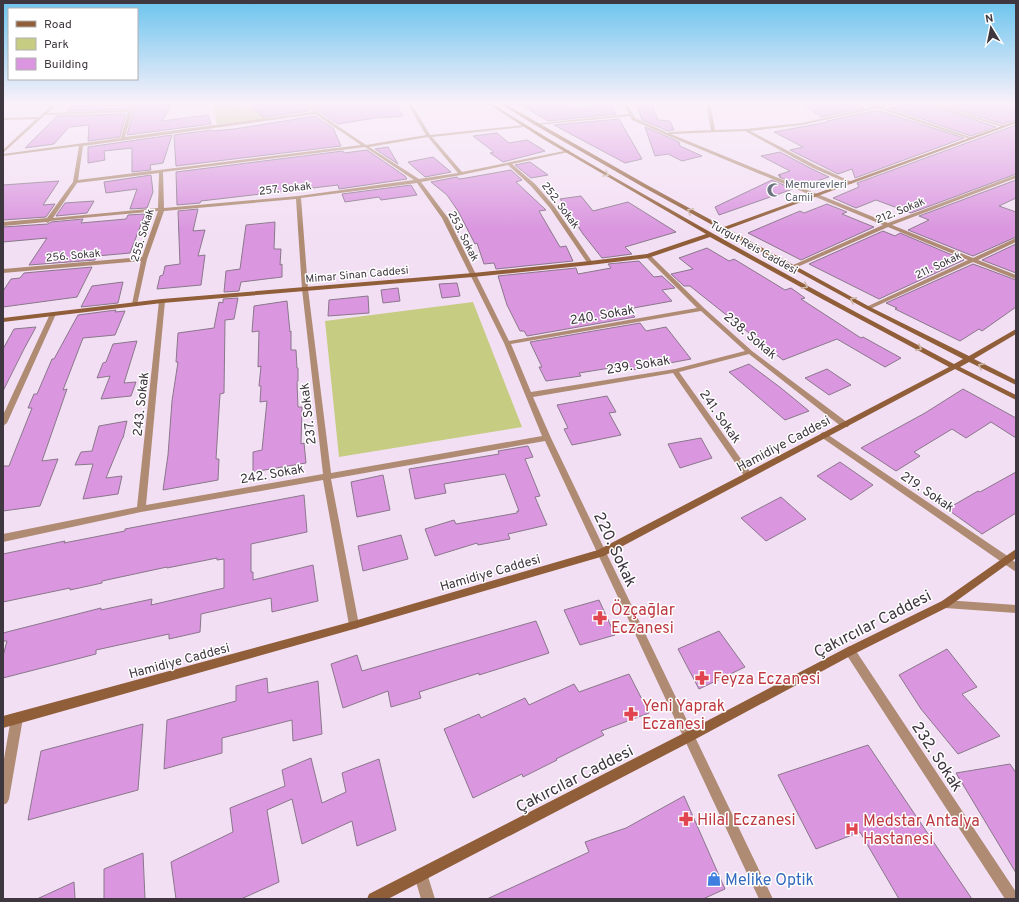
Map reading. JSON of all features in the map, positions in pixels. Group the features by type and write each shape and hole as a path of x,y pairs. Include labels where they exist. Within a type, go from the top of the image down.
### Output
{"main road":[{"name":"Turgut Reis Caddesi","path":"557,145 710,235 953,366 1016,398"},
{"name":"Turgut Reis Caddesi","path":"573,145 724,230 868,308 967,360 1016,383"},
{"path":"724,230 952,145"},
{"name":"Mimar Sinan Caddesi","path":"3,320 162,301 590,264 648,256 710,235"},
{"name":"Hamidiye Caddesi","path":"3,722 354,625 601,553 824,436 953,366 967,360 1016,331"},
{"name":"Çakırcılar Caddesi","path":"374,899 688,737 850,651 945,604 1016,554"}],"street":[{"path":"3,154 11,145"},
{"path":"3,154 79,145"},
{"path":"48,221 75,182 80,145"},
{"path":"75,182 371,145"},
{"path":"437,145 461,174"},
{"path":"693,145 1016,277"},
{"path":"774,145 815,167 850,183"},
{"name":"253. Sokak","path":"365,146 418,181 445,218 473,275"},
{"name":"257. Sokak","path":"3,224 161,211 298,197 461,174 567,151"},
{"name":"252. Sokak","path":"509,164 533,185 552,207 590,264"},
{"name":"255. Sokak","path":"135,304 144,259 161,211 161,171"},
{"name":"212. Sokak","path":"793,267 888,225 1016,176"},
{"name":"237. Sokak","path":"298,197 305,289 327,477 354,625"},
{"name":"211. Sokak","path":"868,308 1016,240"},
{"name":"238. Sokak","path":"648,256 702,309 750,352 844,425"},
{"name":"256. Sokak","path":"3,271 144,259"},
{"name":"220. Sokak","path":"473,275 507,343 547,438 766,899"},
{"name":"243. Sokak","path":"141,509 162,301"},
{"name":"240. Sokak","path":"507,343 702,309"},
{"path":"3,423 53,314"},
{"name":"239. Sokak","path":"529,395 675,371 750,352"},
{"name":"241. Sokak","path":"675,371 748,475"},
{"name":"219. Sokak","path":"824,436 1016,568"},
{"name":"242. Sokak","path":"3,538 141,509 547,438"},
{"path":"945,604 1016,609"},
{"name":"232. Sokak","path":"850,651 1013,899"},
{"path":"3,799 17,718"},
{"path":"421,875 428,899"}],"green space":[{"path":"473,302 522,427 339,457 325,321"}],"building":[{"path":"28,145 46,145 25,148"},
{"path":"101,145 169,145 163,163 150,165 151,170 132,172 132,148 104,151 105,160 88,163 88,147"},
{"path":"175,145 341,146 176,166"},
{"path":"485,145 535,145 545,151 503,162 490,153 494,152"},
{"path":"592,145 634,145 642,159 625,163"},
{"path":"651,145 680,145 702,156 682,161 668,154 655,156"},
{"path":"799,145 945,145 855,178 852,169 838,174 790,150 803,147"},
{"path":"961,145 1016,145 1016,174 911,213 876,200 856,208 833,198 859,187 857,183"},
{"path":"388,147 398,164 375,149"},
{"path":"367,150 405,176 407,179 339,189 338,185 177,205 176,172 343,151 344,153"},
{"path":"780,152 829,177 802,186 779,177 781,176 778,175 790,171 761,156"},
{"path":"433,157 451,172 425,177 408,162"},
{"path":"530,162 548,175 531,178 515,165"},
{"path":"511,170 522,180 516,182 546,210 539,211 560,247 566,246 573,261 496,269 494,263 484,264 477,243 475,244 458,211 447,195 431,182 457,177 459,179 466,178"},
{"path":"151,175 153,192 147,208 130,209 137,189 106,193 104,182"},
{"path":"772,180 793,189 719,215 715,207"},
{"path":"1016,180 1016,198 999,206 1016,212 1016,237 973,256 908,230 929,220 919,216"},
{"path":"59,181 43,205 55,204 46,217 3,220 3,185"},
{"path":"411,185 417,195 381,200 379,197 345,202 342,194"},
{"path":"581,196 593,211 628,202 676,232 625,247 632,254 602,258 583,234 560,199"},
{"path":"94,201 87,213 56,216 65,203"},
{"path":"827,204 847,212 842,214 874,227 801,260 748,233 800,211 804,213"},
{"path":"198,209 193,231 205,230 198,256 205,255 201,285 157,289 160,276 163,275 165,266 180,264 178,211"},
{"path":"145,214 130,253 97,256 95,260 29,265 47,238 3,242 3,227 48,224 51,222 83,219 81,223 126,219 128,215"},
{"path":"275,222 274,249 281,249 280,265 282,264 282,277 241,282 239,291 224,292 226,271 240,269 246,225"},
{"path":"883,231 895,236 900,233 964,260 879,299 809,264"},
{"path":"1016,244 1016,273 982,260"},
{"path":"707,248 729,261 734,259 785,290 791,288 805,298 801,299 861,338 863,337 901,358 885,367 837,339 783,360 690,286 684,286 671,274 693,269 679,258"},
{"path":"639,261 654,277 662,276 675,288 662,290 672,301 628,309 635,317 527,336 524,331 520,331 507,305 498,276 576,268 578,274 611,268 608,264"},
{"path":"973,264 1016,280 1016,307 982,331 979,329 960,341 895,309 897,308 886,303"},
{"path":"92,267 77,297 3,307 3,291 11,279 20,278 24,273"},
{"path":"123,282 118,303 81,307 92,286"},
{"path":"457,283 460,296 442,298 439,284"},
{"path":"398,288 400,301 383,303 381,290"},
{"path":"368,296 369,313 328,316 329,300"},
{"path":"238,298 234,319 225,320 224,393 220,394 216,459 219,459 218,480 163,490 168,455 172,401 178,362 176,362 178,333 214,328 219,302 223,303 223,299"},
{"path":"287,301 290,332 291,331 291,350 296,350 298,368 298,407 302,407 301,444 304,443 306,463 253,472 253,452 262,450 267,401 260,402 261,386 259,386 261,366 258,367 259,331 252,332 254,306"},
{"path":"116,310 115,312 125,311 115,335 83,338 63,390 67,389 42,461 58,459 40,506 3,511 3,466 9,466 32,408 28,408 34,394 37,394 52,359 54,359 78,315"},
{"path":"640,323 646,331 666,327 691,359 632,370 629,365 579,373 581,376 546,381 539,367 542,367 530,342"},
{"path":"36,327 3,391 3,349 14,329"},
{"path":"137,341 124,383 136,382 131,396 101,399 110,376 97,378 103,363 106,362 113,344"},
{"path":"749,364 809,411 785,420 729,372"},
{"path":"827,369 851,385 829,395 805,378"},
{"path":"963,389 1016,418 1016,438 991,422 966,438 952,429 914,452 920,456 896,471 861,448 925,413"},
{"path":"607,396 616,412 609,413 621,435 572,445 564,429 568,428 557,405"},
{"path":"127,421 123,438 106,478 122,476 118,494 83,499 93,464 75,465 81,452 92,451 99,426"},
{"path":"701,438 712,458 680,468 668,444"},
{"path":"528,446 533,457 525,459 540,496 535,497 547,525 508,534 510,539 478,545 477,543 435,556 425,529 454,520 456,524 517,513 517,511 519,511 505,474 444,484 446,493 415,499 409,469 499,454 498,451"},
{"path":"840,462 873,485 851,500 817,476"},
{"path":"1016,472 1016,513 982,534 947,509 978,491 980,492"},
{"path":"383,475 390,510 357,517 351,482"},
{"path":"304,495 307,532 251,544 251,572 253,572 253,580 313,565 318,601 272,612 271,598 201,614 200,632 169,639 169,634 96,650 96,654 3,678 3,656 7,641 3,641 3,633 101,608 101,610 152,599 151,605 224,588 224,559 217,560 217,558 167,567 102,581 102,583 70,590 70,588 3,602 3,554"},
{"path":"781,497 806,519 766,541 741,518"},
{"path":"401,535 408,559 363,571 358,546"},
{"path":"599,600 615,635 580,645 564,610"},
{"path":"536,621 549,653 419,692 421,698 391,707 388,691 343,708 331,664 357,655 362,671"},
{"path":"719,631 745,667 699,689 678,649"},
{"path":"947,649 977,687 962,694 1000,736 958,754 921,709 899,675"},
{"path":"629,674 649,713 601,731 604,735 556,759 557,760 523,777 522,774 473,798 444,729 479,714 481,718 525,698 529,705 574,684 579,692"},
{"path":"267,678 268,693 318,681 322,734 293,741 292,720 222,738 222,753 164,769 167,720 236,701 236,686"},
{"path":"143,724 138,790 28,820 41,751"},
{"path":"868,745 972,899 899,899 860,832 816,849 778,775"},
{"path":"311,758 322,803 346,792 342,773 379,759 396,830 357,846 352,821 302,844 292,799 267,810 279,882 241,899 176,899 171,862 233,832 230,808 285,786 282,770"},
{"path":"1010,764 1016,773 1016,873 956,773"},
{"path":"684,796 725,889 703,899 487,899 589,852 585,842 626,828"},
{"path":"143,853 145,899 104,899 104,869"},
{"path":"74,882 75,899 37,899"}],"place":[{"name":"Memurevleri Camii","path":"774,190"},
{"name":"Özçağlar Eczanesi","path":"600,618"},
{"name":"Feyza Eczanesi","path":"702,678"},
{"name":"Yeni Yaprak Eczanesi","path":"631,714"},
{"name":"Hilal Eczanesi","path":"686,819"},
{"name":"Medstar Antalya Hastanesi","path":"852,829"},
{"name":"Melike Optik","path":"714,879"}]}
